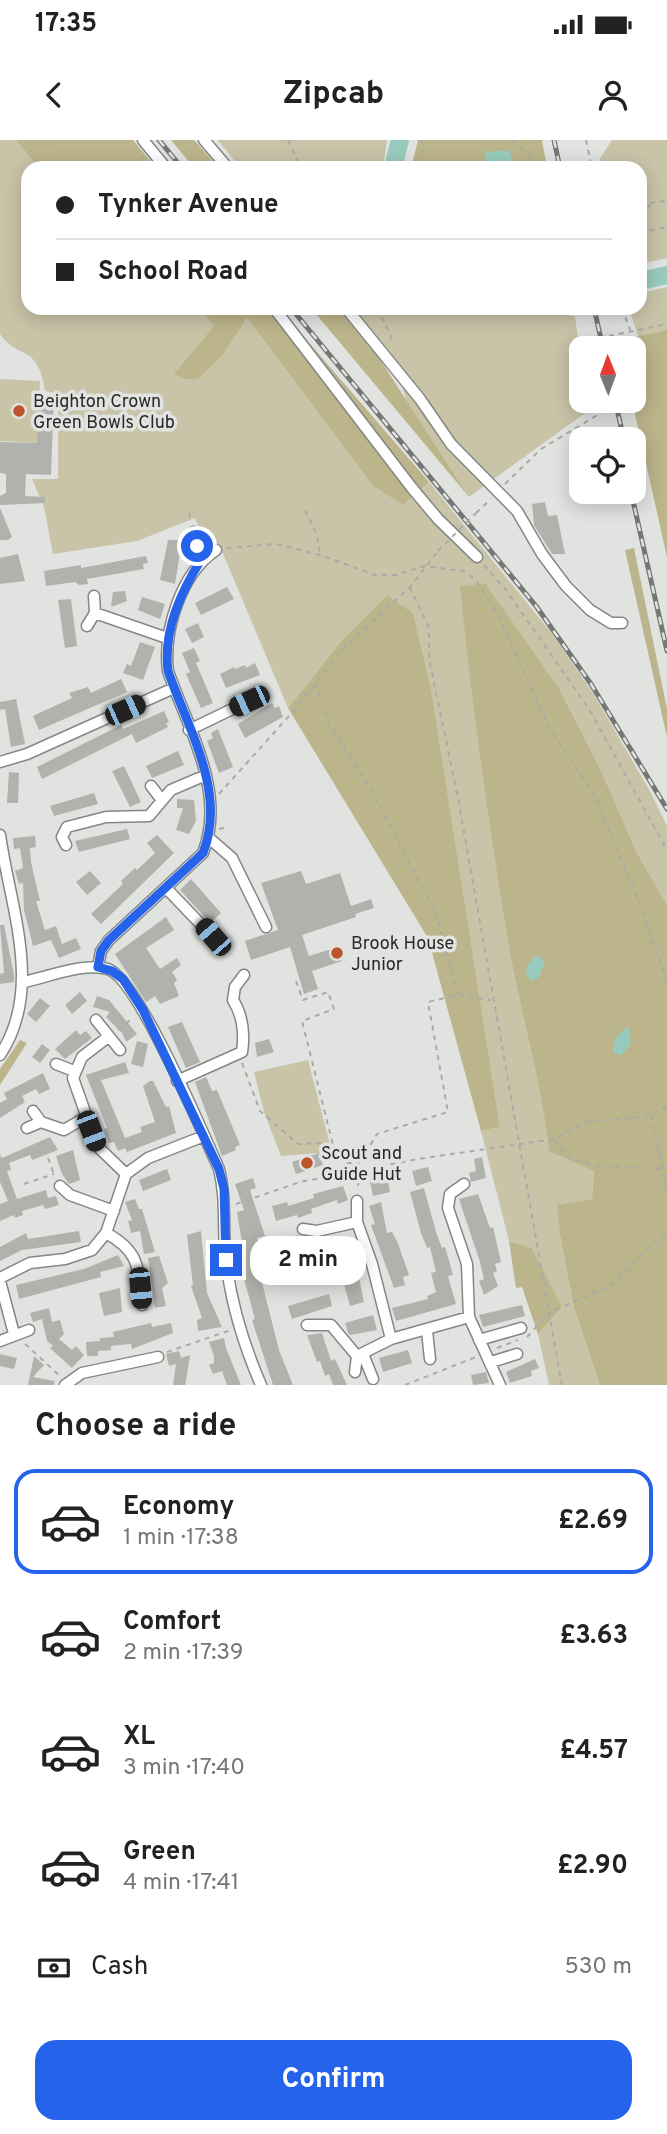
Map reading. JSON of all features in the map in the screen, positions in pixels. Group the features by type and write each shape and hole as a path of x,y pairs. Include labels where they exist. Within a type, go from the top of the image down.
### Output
{"street":[{"path":"143,140 160,161"},
{"path":"204,140 222,161"},
{"path":"279,315 412,488 438,519 477,556"},
{"path":"351,315 420,398 451,444 491,493 517,511 542,554 566,586 590,610 611,624 622,623"},
{"path":"194,532 202,558"},
{"path":"98,967 101,951 109,940 203,853 209,838 212,801 206,775 168,671 167,638 177,609 202,558 216,550"},
{"path":"87,626 95,613 94,596"},
{"path":"95,613 167,638"},
{"path":"0,762 27,754 174,688"},
{"path":"189,730 249,701"},
{"path":"66,845 62,837 67,827 106,817 149,816 171,790 206,775"},
{"path":"150,786 162,799"},
{"path":"0,835 2,862 24,982 14,1028 0,1055"},
{"path":"209,838 232,858 266,927"},
{"path":"166,888 213,937"},
{"path":"24,982 98,967 112,971 123,979 143,1010 219,1169 225,1208 228,1274 239,1328 261,1385"},
{"path":"177,1081 239,1055 244,1037 241,1013 233,1000 235,987 244,975"},
{"path":"96,1020 120,1050"},
{"path":"108,1037 82,1057 74,1071 75,1087 97,1146 126,1174"},
{"path":"56,1064 74,1071"},
{"path":"33,1111 41,1122 64,1130 86,1117"},
{"path":"27,1128 41,1122"},
{"path":"14,1334 0,1280 30,1263 84,1255 98,1245 106,1233 126,1174 148,1158 204,1136"},
{"path":"440,1184 450,1194"},
{"path":"464,1184 450,1194 447,1208 467,1264 470,1317 500,1385"},
{"path":"60,1186 69,1195 114,1211"},
{"path":"69,1195 71,1207"},
{"path":"357,1201 356,1222 372,1264 391,1339"},
{"path":"303,1229 317,1231 356,1222"},
{"path":"316,1253 317,1231"},
{"path":"106,1233 121,1241 135,1256 142,1305"},
{"path":"359,1355 391,1339 470,1317"},
{"path":"307,1325 331,1325 359,1355 373,1379"},
{"path":"479,1340 521,1328"},
{"path":"0,1341 29,1330"},
{"path":"427,1331 430,1359"},
{"path":"488,1358 517,1354"},
{"path":"355,1372 359,1355"},
{"path":"66,1383 82,1373 158,1357"},
{"path":"138,1361 141,1373"}],"path":[{"path":"288,140 298,161"},
{"path":"422,140 424,161"},
{"path":"512,140 531,157 530,161"},
{"path":"586,140 590,161"},
{"path":"647,205 667,201"},
{"path":"647,209 651,205"},
{"path":"647,231 667,227"},
{"path":"380,315 391,336 386,357"},
{"path":"624,315 630,331"},
{"path":"609,336 667,324"},
{"path":"212,801 345,647 410,587 424,566 491,499 491,493 541,449 599,413"},
{"path":"305,510 317,535 320,555"},
{"path":"216,550 276,544 320,555 375,575 396,575 424,566 463,571 476,580 499,617 547,723 596,799 639,902 667,981"},
{"path":"477,556 506,590 589,709 667,850"},
{"path":"410,587 429,628 429,659 458,798 562,1385"},
{"path":"316,683 330,726 374,795 436,913 457,995"},
{"path":"296,981 303,1000 328,992 334,1009 302,1021 334,1148 341,1160 359,1163"},
{"path":"357,1201 359,1163 377,1134 448,1112 428,1002 457,995 492,1000"},
{"path":"108,1037 143,1010"},
{"path":"239,1055 260,1111 269,1121 298,1144 326,1143 334,1148"},
{"path":"225,1208 300,1182 554,1139 586,1122 651,1114 667,1107"},
{"path":"651,1114 667,1188"},
{"path":"554,1139 568,1157 597,1166 664,1170"},
{"path":"48,1158 60,1186"},
{"path":"24,1184 54,1174"},
{"path":"405,1385 488,1358 531,1336 550,1313 611,1285 667,1231"},
{"path":"158,1357 239,1328"},
{"path":"14,1334 66,1383"}],"shaded area":[{"path":"0,140 16,140 33,161 21,161 21,315 205,315 214,326 175,374 184,379 198,379 223,355 247,318 373,486 403,505 429,482 553,635 593,693 650,791 667,826 667,905 636,851 602,773 559,688 486,584 549,1150 594,1170 592,1199 558,1206 560,1235 574,1308 600,1385 549,1385 538,1334 562,1307 532,1248 509,1241 481,1131 500,1127 431,688 413,613 387,595 342,640 288,708 219,544 206,545 195,518 137,541 53,554 44,507 32,479 58,479 58,394 45,391 42,376 33,359 14,348 0,334"},
{"path":"16,140 133,140 150,161 33,161"},
{"path":"171,140 194,140 213,161 188,161"},
{"path":"218,140 387,140 384,161 234,161"},
{"path":"418,140 542,140 546,161 413,161"},
{"path":"612,140 667,140 667,258 647,263 647,161 599,160"},
{"path":"509,150 513,161 486,161 485,152"},
{"path":"667,287 667,330 638,336 631,315 647,315 647,292"},
{"path":"205,315 285,315 429,482 403,505 373,486 247,318 223,355 198,379 184,379 174,374 214,326"},
{"path":"317,315 344,315 379,358 469,497"},
{"path":"360,315 575,316 578,336 569,336 569,413 585,413 469,497 407,402 391,353"},
{"path":"667,330 667,557 646,463 646,427 638,427 635,413 646,413 646,336 638,336"},
{"name":"Beighton Crown Green Bowls Club","path":"0,379 40,381 37,443 0,441"},
{"path":"634,548 667,709 667,737 625,550"},
{"path":"486,584 559,688 602,773 636,851 667,905 667,1385 600,1385 574,1308 557,1205 592,1199 594,1171 549,1151 541,1099 509,946 481,767 460,586"},
{"path":"387,595 413,613 431,688 500,1127 481,1131 428,938 288,708 342,640"},
{"path":"536,955 545,961 539,977 532,981 526,976 527,966"},
{"path":"629,1027 631,1044 620,1056 613,1051 614,1043 617,1036"},
{"path":"20,1040 27,1043 0,1085 0,1069"},
{"path":"308,1060 332,1152 281,1156 264,1112 254,1072"},
{"path":"509,1241 532,1248 562,1307 538,1334 522,1287 516,1288"}],"building":[{"path":"38,397 54,397 51,475 26,474 25,496 45,497 45,503 0,505 0,496 6,493 6,474 0,473 0,442 37,443"},
{"path":"545,502 548,516 557,515 565,554 552,554 534,525 532,504"},
{"path":"0,508 12,537 8,540 0,540"},
{"path":"168,540 182,540 175,584 160,580"},
{"path":"18,554 25,581 0,584 0,558"},
{"path":"146,556 148,563 143,564 144,569 87,579 88,584 79,585 75,582 46,586 44,571 81,565 81,568"},
{"path":"227,587 234,599 201,615 195,603"},
{"path":"125,591 127,601 111,607 113,592"},
{"path":"142,597 165,604 160,619 138,610"},
{"path":"71,599 77,646 65,648 58,600"},
{"path":"198,623 204,637 192,643 185,629"},
{"path":"140,642 155,647 143,680 123,673 127,664 131,666"},
{"path":"194,648 200,661 196,663 213,703 201,708 186,674 190,672 182,653"},
{"path":"255,663 260,675 226,688 220,674 234,667 235,669 245,665 246,668"},
{"path":"121,679 127,692 39,730 33,716 72,698 69,693 88,687 91,693"},
{"path":"16,699 25,744 11,747 5,709 0,710 0,702"},
{"path":"272,703 275,708 279,706 283,717 245,738 238,724"},
{"path":"164,711 169,722 166,723 168,727 136,743 132,734 42,779 37,767 121,725 123,729"},
{"path":"218,729 233,767 219,773 207,741 213,738 211,733"},
{"path":"178,751 184,765 152,778 146,766"},
{"path":"124,766 141,802 130,807 112,771"},
{"path":"9,772 19,773 18,803 7,803"},
{"path":"94,793 98,804 54,816 50,806"},
{"path":"177,799 194,800 196,821 189,834 176,830 183,808 177,808"},
{"path":"127,829 130,839 79,852 75,841"},
{"path":"157,835 174,853 101,924 91,914 123,884 121,881 155,853 147,843"},
{"path":"35,836 36,847 30,848 31,862 40,901 36,901 45,930 56,926 62,944 76,938 81,949 59,958 51,940 33,946 24,910 23,883 19,884 15,871 23,868 20,848 14,849 13,838"},
{"path":"90,871 101,883 87,895 76,882"},
{"path":"301,871 306,884 340,873 351,906 371,899 374,908 355,914 356,917 302,935 309,956 338,947 342,961 312,971 318,989 304,994 290,947 251,960 245,941 278,930 261,883"},
{"path":"191,879 221,913 210,923 180,890"},
{"path":"166,917 174,930 146,948 160,969 177,958 181,965 172,972 177,980 174,983 179,996 160,1004 155,996 146,1002 115,954"},
{"path":"0,925 4,925 14,982 0,984 0,974 4,973"},
{"path":"80,992 87,1001 72,1014 65,1005"},
{"path":"97,996 109,1000 137,1034 126,1042 122,1033 106,1017 110,1012 93,1007"},
{"path":"40,998 50,1006 36,1022 27,1014"},
{"path":"182,1022 200,1062 186,1068 168,1027"},
{"path":"76,1030 80,1035 86,1031 92,1038 65,1059 55,1049"},
{"path":"269,1039 274,1052 257,1057 255,1043"},
{"path":"137,1041 148,1044 143,1067 131,1064"},
{"path":"42,1044 50,1050 40,1063 32,1057"},
{"path":"125,1062 129,1073 101,1080 125,1138 142,1132 140,1127 155,1122 143,1086 150,1081 153,1081 166,1107 169,1106 176,1133 127,1152 125,1148 118,1151 114,1142 109,1143 104,1129 107,1128 86,1075"},
{"path":"43,1073 50,1089 39,1094 36,1089 22,1096 25,1102 0,1118 0,1103 7,1099 4,1093"},
{"path":"206,1077 212,1091 217,1090 240,1145 235,1147 236,1150 222,1156 195,1082"},
{"path":"50,1137 58,1150 32,1160 30,1155 9,1163 11,1170 7,1171 17,1199 46,1190 48,1198 56,1196 59,1205 45,1209 43,1205 22,1211 23,1215 15,1218 14,1215 0,1221 0,1204 8,1201 0,1182 0,1155 2,1158"},
{"path":"73,1150 80,1180 69,1184 62,1174 56,1156"},
{"name":"Scout and Guide Hut","path":"319,1153 323,1165 296,1174 292,1162"},
{"path":"482,1157 486,1178 471,1182 469,1173 476,1171 474,1159"},
{"path":"428,1167 432,1181 416,1186 412,1171"},
{"path":"167,1169 171,1180 143,1191 139,1180"},
{"path":"387,1177 390,1192 373,1196 370,1182"},
{"path":"253,1178 256,1188 250,1190 265,1236 257,1238 261,1253 255,1255 279,1350 293,1385 273,1385 252,1320 255,1319 241,1268 246,1267 237,1212 244,1210 235,1184"},
{"path":"343,1186 348,1200 338,1204 337,1200 311,1209 312,1213 298,1218 297,1215 276,1221 272,1206 287,1202 288,1206 314,1198 313,1194"},
{"path":"424,1188 436,1232 442,1248 445,1247 450,1264 453,1275 448,1276 456,1304 396,1321 392,1308 428,1299 427,1296 436,1292 431,1273 436,1272 430,1247 427,1248 421,1233 410,1192"},
{"path":"478,1194 490,1228 493,1227 501,1262 495,1264 497,1271 493,1273 498,1286 484,1295 479,1281 484,1279 480,1262 459,1199"},
{"path":"135,1199 139,1209 142,1209 155,1252 144,1254 140,1231 131,1233 128,1221 132,1220 125,1202"},
{"path":"381,1202 387,1233 392,1232 397,1241 409,1275 403,1277 405,1285 394,1288 371,1225 375,1224 369,1206"},
{"path":"79,1231 81,1242 22,1250 0,1261 0,1247 26,1233 28,1239"},
{"path":"201,1231 207,1293 222,1327 198,1331 197,1320 202,1318 191,1286 187,1235"},
{"path":"298,1235 307,1273 319,1270 321,1277 299,1284 293,1266 290,1267 284,1239"},
{"path":"352,1244 364,1302 350,1306 338,1261 328,1264 325,1250"},
{"path":"118,1255 124,1266 100,1272 101,1277 19,1299 16,1285 84,1269"},
{"path":"159,1256 168,1283 162,1288 166,1306 155,1308 148,1258"},
{"path":"120,1288 122,1312 104,1316 99,1293"},
{"path":"329,1294 332,1306 292,1319 288,1306"},
{"path":"522,1305 525,1316 483,1327 479,1315"},
{"path":"49,1308 52,1322 60,1320 64,1334 59,1339 72,1350 76,1346 84,1355 72,1368 50,1348 53,1346 47,1341 42,1319 33,1322 30,1313"},
{"path":"373,1315 377,1330 350,1335 348,1333 345,1323"},
{"path":"151,1323 152,1327 171,1323 173,1333 132,1349 131,1344 111,1346 111,1350 98,1351 98,1356 87,1356 86,1342 114,1337 113,1332"},
{"path":"322,1333 331,1361 335,1359 347,1385 333,1385 329,1374 325,1376 320,1361 317,1362 307,1335"},
{"path":"224,1338 241,1385 227,1385 222,1371 213,1374 209,1365 214,1363 214,1356 209,1342"},
{"path":"408,1350 412,1363 383,1372 379,1358"},
{"path":"179,1351 181,1358 190,1355 187,1375 185,1385 173,1385 176,1364 169,1366 166,1354"},
{"path":"0,1354 17,1358 14,1369 0,1366"},
{"path":"34,1356 44,1365 33,1377 55,1381 54,1385 28,1385"},
{"path":"535,1359 539,1368 531,1371 532,1376 510,1383 506,1372"},
{"path":"486,1372 489,1383 473,1385 471,1375"}],"waterway":[{"path":"395,161 400,140"},
{"path":"647,279 667,275"}],"railway":[{"path":"159,140 176,161"},
{"path":"554,140 558,161"},
{"path":"297,315 536,606 591,684 667,809"},
{"path":"596,315 600,336"},
{"path":"618,413 621,427"},
{"path":"634,504 667,651"}],"place":[{"name":"Beighton Crown Green Bowls Club","path":"19,411"},
{"name":"Brook House Junior","path":"337,953"},
{"name":"Scout and Guide Hut","path":"307,1163"}],"route":[{"path":"197,546 202,558 177,609 167,638 166,654 168,671 206,775 212,801 209,838 203,853 109,940 101,951 98,967 112,971 123,979 143,1010 219,1169 224,1189 226,1260"}]}
